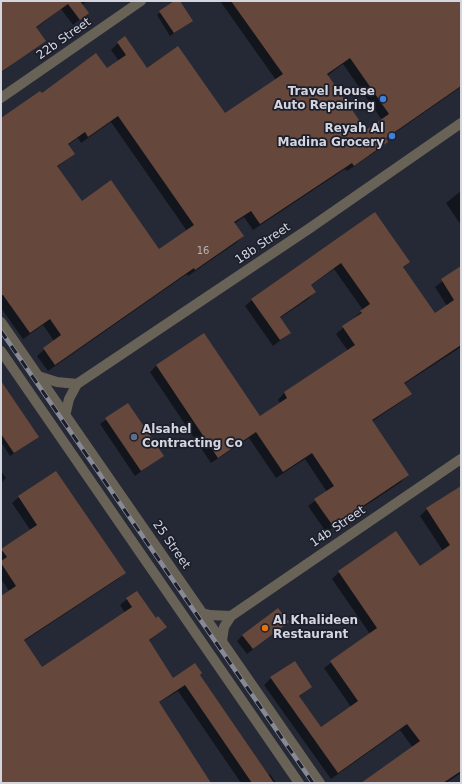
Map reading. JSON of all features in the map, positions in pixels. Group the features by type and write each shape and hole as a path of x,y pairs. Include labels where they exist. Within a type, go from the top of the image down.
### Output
{"street":[{"name":"22b Street","path":"1,98 141,1"},
{"name":"18b Street","path":"77,384 310,228 461,123"},
{"name":"25 Street","path":"1,322 320,783"},
{"path":"1,351 299,783"},
{"path":"38,376 57,382 77,384 69,399 65,416"},
{"name":"14b Street","path":"231,616 461,459"},
{"path":"202,612 215,616 231,616"},
{"path":"222,641 224,627 231,616"}],"building":[{"path":"1,1 80,1 89,13 80,20 68,4 36,27 46,41 1,72"},
{"path":"174,1 180,1 193,21 174,33 159,11"},
{"path":"231,1 461,1 461,86 386,138 388,142 354,166 352,163 260,224 251,211 234,222 244,236 195,270 194,268 55,365 43,348 61,335 50,319 30,333 3,295 1,295 1,118 40,91 42,93 96,53 107,68 126,55 117,42 125,36 147,68 178,46 225,113 283,74","holes":["350,58 389,114 366,130 327,74","118,116 194,225 159,249 111,180 82,201 57,166 75,154 68,144 85,132 88,137"]},
{"path":"375,212 410,262 403,267 435,313 454,300 441,279 461,266 461,345 404,383 412,394 372,420 409,475 333,526 314,499 334,486 312,453 283,472 256,432 218,458 156,365 204,333 260,416 287,398 284,392 355,345 342,326 362,313 360,311 370,304 341,263 311,285 316,292 280,317 291,333 280,340 251,299"},
{"path":"1,381 39,437 14,453 1,434"},
{"name":"Alsahel Contracting Co","path":"128,403 164,456 141,471 105,418"},
{"path":"56,471 126,573 24,640 42,667 132,607 126,598 137,591 156,618 158,616 167,627 149,640 173,678 195,663 202,673 200,675 274,783 252,783 185,685 159,702 211,783 1,783 1,596 16,586 1,563 1,561 7,557 1,549 37,525 18,496"},
{"path":"461,486 461,771 443,783 361,783 420,741 407,724 338,773 270,677 295,661 312,687 299,696 321,727 358,701 330,661 377,628 338,571 396,531 420,566 450,545 426,508"},
{"name":"Al Khalideen Restaurant","path":"278,608 289,622 253,649 242,635"}],"railway":[{"path":"1,331 313,783"}],"place":[{"name":"Travel House Auto Repairing","path":"383,99"},
{"name":"Reyah Al Madina Grocery","path":"392,136"},
{"name":"Alsahel Contracting Co","path":"134,437"},
{"name":"Al Khalideen Restaurant","path":"265,628"}]}
